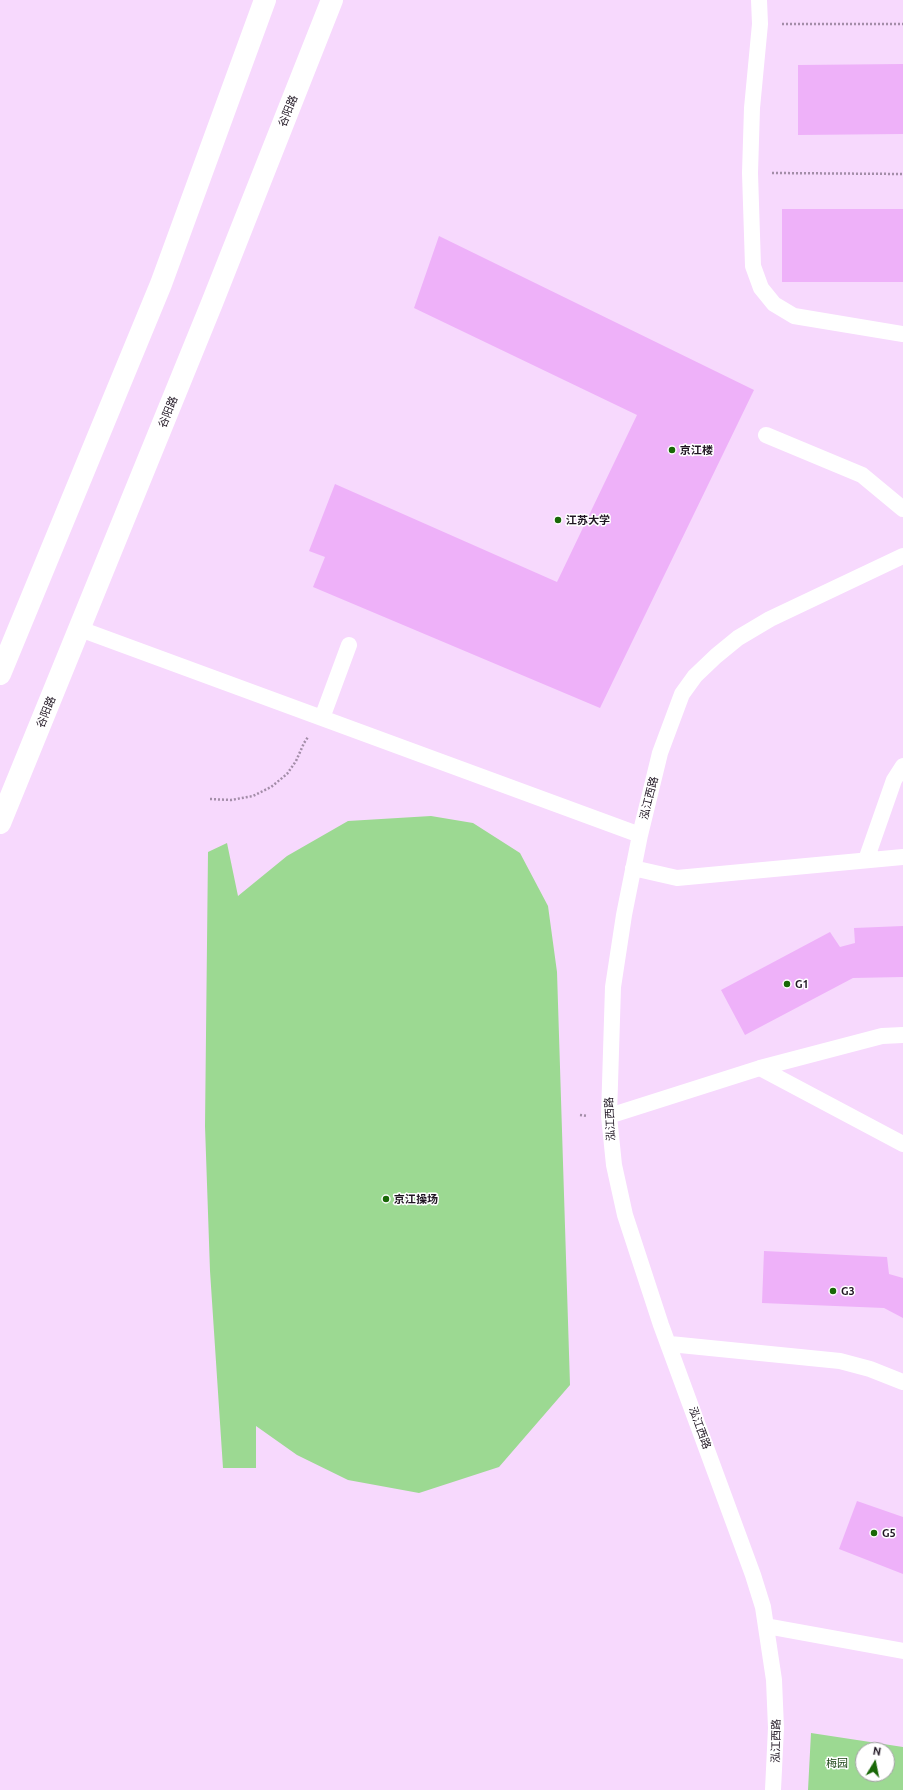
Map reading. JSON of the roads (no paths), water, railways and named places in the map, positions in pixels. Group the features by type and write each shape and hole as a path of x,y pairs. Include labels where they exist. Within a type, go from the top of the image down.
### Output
{"main road":[{"path":"0,674 161,284 266,0"},
{"name":"谷阳路","path":"0,823 80,629 332,0"}],"lane":[{"path":"759,0 760,24 752,108 750,173 753,266 761,288 774,304 794,316 903,334"},
{"path":"766,435 862,475 903,509"},
{"name":"泓江西路","path":"773,1790 776,1728 774,1680 766,1626 753,1575 670,1344 661,1325 625,1215 614,1165 609,1116 613,987 640,835 665,738 682,694 695,676 738,638 770,619 903,556"},
{"path":"80,629 640,835"},
{"path":"322,718 349,645"},
{"path":"866,860 894,780 903,766"},
{"path":"633,868 677,878 903,857"},
{"path":"609,1116 760,1068 882,1036 903,1035"},
{"path":"760,1068 903,1144"},
{"path":"670,1344 840,1361 870,1369 903,1382"},
{"path":"766,1626 903,1651"}],"place":[{"name":"京江楼","path":"672,450"},
{"name":"江苏大学","path":"558,520"},
{"name":"G1","path":"787,984"},
{"name":"京江操场","path":"386,1199"},
{"name":"G3","path":"833,1291"},
{"name":"G5","path":"874,1533"}],"park label":[{"name":"梅园","path":"837,1763"}]}
